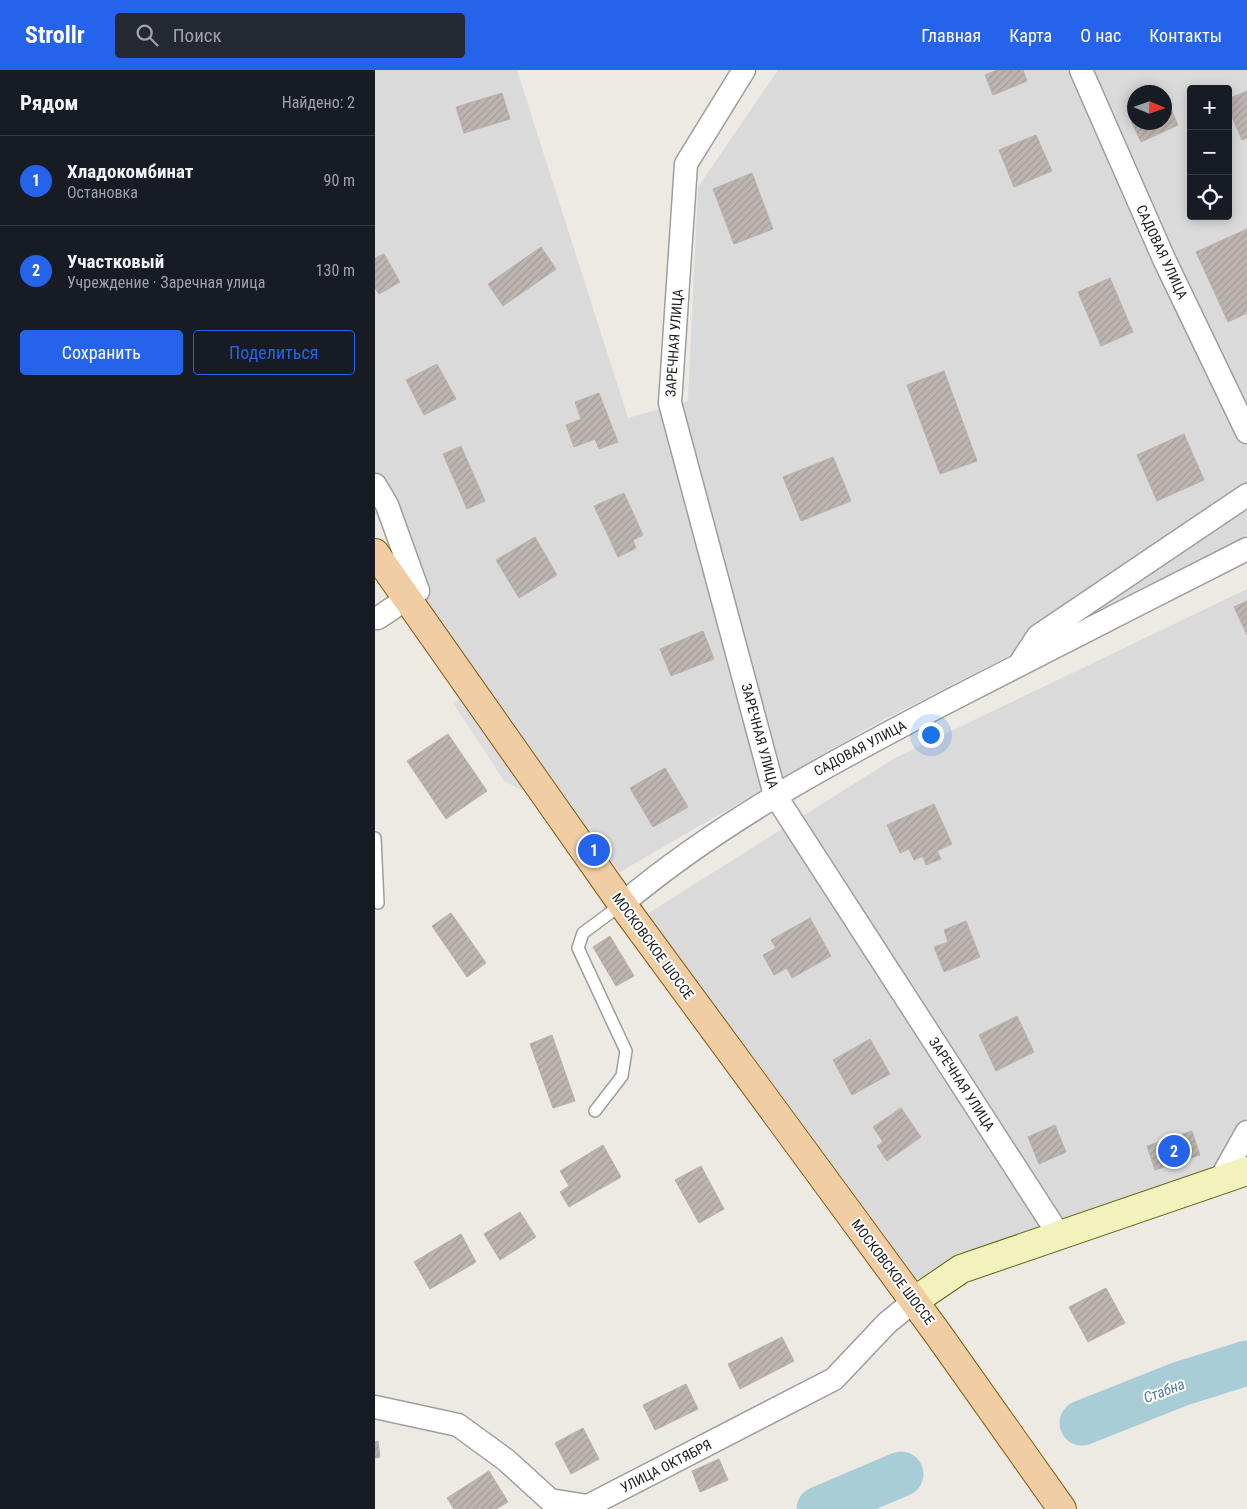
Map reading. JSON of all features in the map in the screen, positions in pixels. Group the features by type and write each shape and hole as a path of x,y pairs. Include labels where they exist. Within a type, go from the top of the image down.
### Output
{"main road":[{"name":"МОСКОВСКОЕ ШОССЕ","path":"375,552 622,904 939,1334 1062,1509"}],"street":[{"name":"ЗАРЕЧНАЯ УЛИЦА","path":"744,70 686,164 669,403 775,795 1059,1235"},
{"name":"САДОВАЯ УЛИЦА","path":"1081,70 1164,259 1247,432"},
{"path":"375,485 387,505 418,591 376,621"},
{"path":"1018,665 1038,636 1247,495"},
{"name":"САДОВАЯ УЛИЦА","path":"622,904 696,847 775,795 863,746 1018,665 1247,549"},
{"path":"1220,1180 1247,1132"},
{"path":"914,1301 961,1269 1247,1171"},
{"name":"УЛИЦА ОКТЯБРЯ","path":"375,1406 458,1425 505,1460 550,1500 588,1506 835,1379 887,1323 914,1301"}],"lane":[{"path":"375,838 378,903"},
{"path":"595,1111 622,1076 626,1051 578,948 583,934 622,904"}],"shaded area":[{"path":"375,70 517,70 628,418 688,401 698,187 778,70 1247,70 1247,535 877,723 620,872 453,664 375,513"},
{"path":"1247,589 1247,1161 917,1279 647,914 895,758"},
{"path":"462,697 526,792 504,781 453,703"}],"building":[{"path":"997,70 1023,70 1027,81 993,95 985,75"},
{"path":"1247,91 1247,138 1242,140 1232,117 1232,97"},
{"path":"502,93 510,119 464,133 456,107"},
{"path":"1172,112 1178,125 1172,128"},
{"path":"1135,130 1167,130 1141,142"},
{"path":"1036,135 1052,171 1014,187 999,150"},
{"path":"752,173 773,229 734,244 713,189"},
{"path":"1247,229 1247,313 1228,322 1196,252"},
{"path":"541,247 556,269 503,306 488,284"},
{"path":"384,254 400,282 379,294 375,288 375,258"},
{"path":"1110,278 1133,332 1101,346 1078,292"},
{"path":"437,364 456,399 424,415 406,380"},
{"path":"944,371 977,461 940,474 907,385"},
{"path":"599,393 618,442 599,449 595,439 574,447 566,425 581,419 575,402"},
{"path":"1184,434 1204,480 1157,501 1137,455"},
{"path":"461,446 485,501 467,509 443,454"},
{"path":"833,457 851,501 801,521 783,477"},
{"path":"624,493 643,535 633,540 636,548 618,557 594,506"},
{"path":"535,537 557,575 519,598 496,560"},
{"path":"1247,601 1247,635 1234,607"},
{"path":"703,631 714,659 671,676 660,649"},
{"path":"448,734 487,791 446,819 407,761"},
{"path":"665,768 688,807 653,827 630,788"},
{"path":"934,804 952,844 937,851 941,859 926,865 923,856 914,860 909,849 900,853 887,825"},
{"path":"451,913 486,963 467,977 432,926"},
{"path":"810,918 831,956 792,978 787,968 774,975 763,955 776,948 771,940"},
{"path":"966,921 980,957 944,972 934,947 948,942 944,930"},
{"path":"610,936 634,976 616,986 593,947"},
{"path":"1017,1016 1034,1052 996,1071 979,1035"},
{"path":"552,1035 575,1101 553,1108 530,1044"},
{"path":"870,1039 890,1074 852,1095 833,1060"},
{"path":"901,1108 921,1137 887,1161 877,1146 883,1142 873,1127"},
{"path":"1055,1125 1066,1152 1039,1164 1028,1137"},
{"path":"1192,1131 1200,1155 1155,1170 1147,1146"},
{"path":"603,1145 621,1177 569,1207 560,1192 569,1186 560,1171"},
{"path":"701,1166 724,1209 699,1223 675,1180"},
{"path":"520,1212 536,1237 500,1260 484,1234"},
{"path":"461,1234 476,1262 430,1289 414,1262"},
{"path":"1106,1288 1125,1323 1088,1342 1069,1307"},
{"path":"782,1337 794,1361 740,1389 728,1364"},
{"path":"686,1384 698,1409 655,1430 643,1405"},
{"path":"583,1428 599,1459 571,1474 555,1443"},
{"path":"378,1441 380,1457 375,1458 375,1442"},
{"path":"719,1459 728,1480 700,1492 692,1471"},
{"path":"489,1471 508,1502 496,1509 454,1509 447,1498"}],"waterway":[{"name":"Стабна","path":"1082,1423 1180,1384 1247,1363"},
{"name":"Стабна","path":"819,1509 901,1474"}],"place":[{"name":"Хладокомбинат","path":"594,850"},
{"name":"Участковый","path":"1174,1151"}]}
